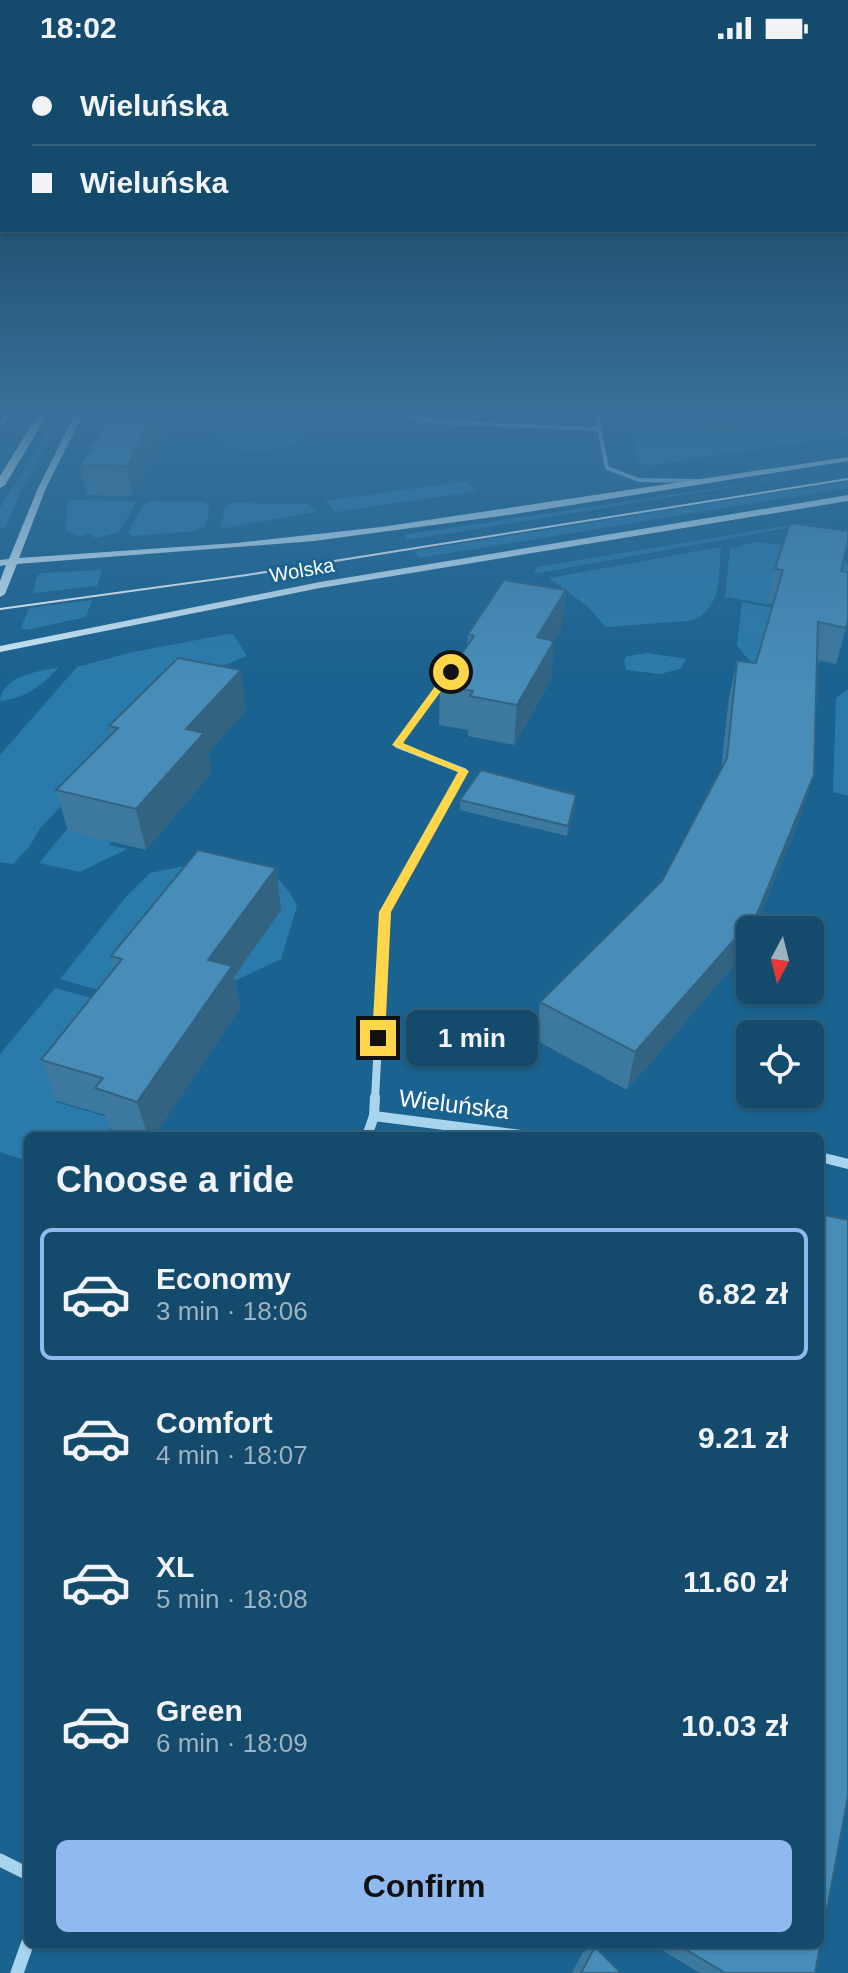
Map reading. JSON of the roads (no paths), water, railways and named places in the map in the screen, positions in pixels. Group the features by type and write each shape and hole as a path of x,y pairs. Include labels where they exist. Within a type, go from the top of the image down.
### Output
{"main road":[{"path":"0,594 36,503"},
{"name":"Wolska","path":"0,563 214,549 316,538 553,503"},
{"name":"Wolska","path":"0,649 320,585 815,503"}],"street":[{"name":"Wieluńska","path":"368,1132 374,1116 385,912 464,771 397,745 451,672"},
{"name":"Wieluńska","path":"374,1116 498,1132"},
{"path":"824,1158 848,1164"},
{"path":"0,1860 24,1872"},
{"path":"17,1973 26,1948"}],"tram line":[{"path":"0,609 247,575 695,503"}]}
